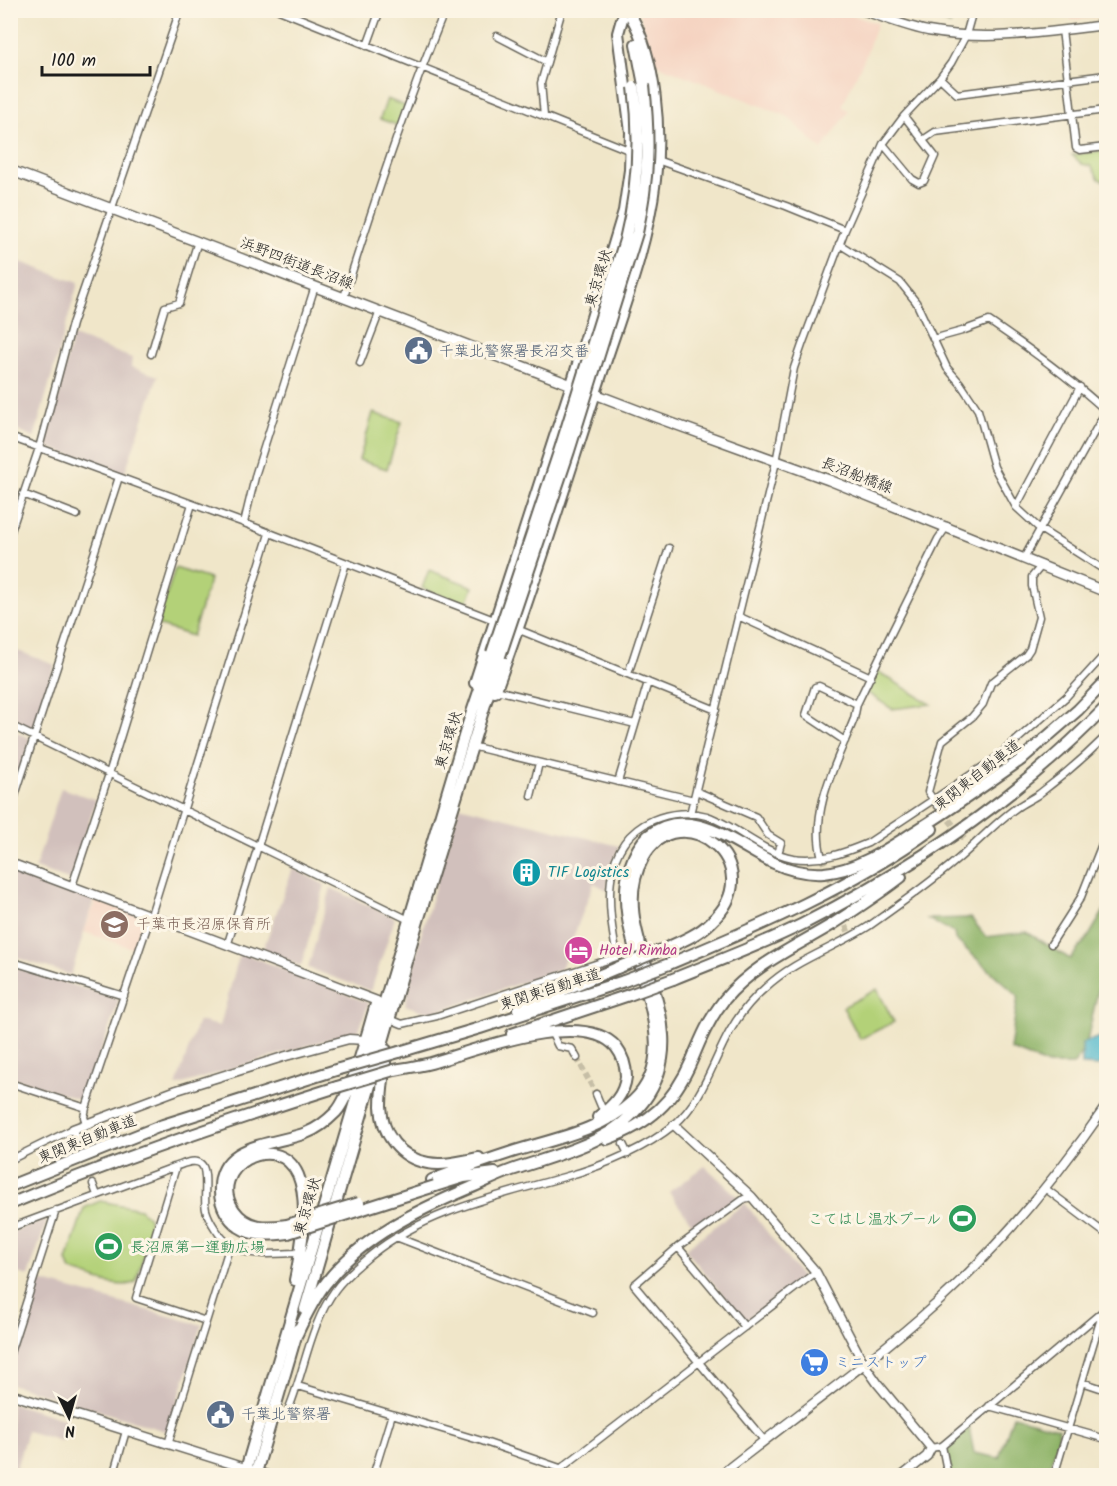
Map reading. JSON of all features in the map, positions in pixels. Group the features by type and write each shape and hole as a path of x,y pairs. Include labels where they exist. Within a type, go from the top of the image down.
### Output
{"highway":[{"name":"東京環状","path":"250,1473 409,920 496,655 633,209 638,173 639,86 626,14"},
{"path":"626,14 639,31 653,93 657,160 648,222 595,393 496,690 485,720 470,737 468,704 572,384 619,234 624,211 631,151 627,98 618,33 626,14"},
{"name":"東関東自動車道","path":"10,1186 163,1125 339,1069 480,1028 624,981 796,909 879,863 950,815 1022,759 1107,681"},
{"name":"東関東自動車道","path":"10,1204 168,1142 629,995 756,946 889,877 946,841 1034,776 1107,707"},
{"name":"東京環状","path":"291,1334 389,1024 470,737"},
{"path":"397,960 377,1001 344,1097 336,1111 314,1130 261,1144 240,1153 230,1162 221,1179 220,1197 231,1220 239,1227 255,1234 272,1235 433,1183 505,1154 567,1135 613,1115 633,1101 642,1091 656,1052 655,1023 632,944 626,897 628,873 633,856 641,843 650,835 673,825 688,823 715,831 775,864 793,870 822,873 837,871 869,859 894,845 1022,759"},
{"path":"399,1052 512,1011 617,968 664,949 687,939 713,921 729,896 732,877 728,860 711,840 688,832 665,836 654,844 638,868 633,907 639,941 662,1022 663,1051 656,1079 642,1102 622,1124 573,1152"},
{"path":"433,1183 510,1170 573,1152 634,1129 643,1123 676,1089 706,1027 724,1001 745,979 879,893 946,841"},
{"path":"389,1024 381,1106 387,1132 393,1143 414,1159 428,1163 444,1164 505,1154"},
{"path":"394,1070 427,1064 496,1044 562,1030 590,1031 601,1035 611,1042 623,1058 626,1069 623,1091 610,1108 567,1135"},
{"path":"288,1229 257,1226 241,1218 233,1208 228,1197 228,1185 236,1167 245,1159 255,1155 275,1156 285,1160 297,1174 303,1201 291,1334"},
{"path":"291,1334 325,1283 352,1255 413,1214 510,1170"}],"main road":[{"name":"浜野四街道長沼線","path":"10,170 595,393"},
{"name":"長沼船橋線","path":"595,393 829,480 1107,592"}],"street":[{"path":"10,534 39,448 72,324 180,10"},
{"path":"279,10 631,151"},
{"path":"367,46 380,10"},
{"path":"344,297 421,67 445,10"},
{"path":"544,116 542,83 562,10"},
{"path":"862,10 928,31 966,35 1007,36 1107,25"},
{"path":"690,813 776,462 794,368 839,244 883,144 904,116 940,78 966,35 974,10"},
{"path":"1062,30 1076,148 1080,150 1107,147"},
{"path":"497,36 547,62"},
{"path":"940,78 957,94 1107,75"},
{"path":"923,140 935,132 1107,110"},
{"path":"883,144 912,179 919,183 924,181 935,159 934,152 904,116"},
{"path":"657,160 786,206 845,230"},
{"path":"151,354 165,307 179,303 198,241"},
{"path":"839,244 900,282 916,302 946,368 960,383 978,410 994,467 1016,507 1040,529 1107,571"},
{"path":"244,523 256,473 315,286"},
{"path":"360,363 380,311"},
{"path":"933,339 962,332 989,321 1042,357 1107,411 1024,558"},
{"path":"1016,507 1080,387"},
{"path":"10,437 244,523 494,620"},
{"path":"10,811 119,477"},
{"path":"23,494 77,515"},
{"path":"72,886 192,504"},
{"path":"822,858 818,835 820,808 854,719 857,704 938,539 947,526"},
{"path":"86,1123 84,1117 86,1108 151,915 269,534"},
{"path":"628,674 669,548"},
{"path":"228,943 346,563"},
{"path":"938,806 928,792 942,741 972,717 983,704 991,683 1026,655 1030,649 1039,617 1032,577 1042,565"},
{"path":"738,616 871,677"},
{"path":"517,629 716,710"},
{"path":"389,1024 409,1023 437,1016 616,957 609,894 614,863 627,839 648,822 661,816 690,813 704,815 718,820 778,854 794,858 822,858 845,853 868,843 996,758 1066,697 1107,653"},
{"path":"618,782 648,682"},
{"path":"845,741 806,716 815,687 819,686 857,704"},
{"path":"496,690 635,724"},
{"path":"10,725 257,848 409,920"},
{"path":"289,1408 313,1335 326,1304 335,1290 357,1266 396,1237 433,1218 462,1207 587,1171 628,1154 674,1125 692,1106 738,1018 766,986 792,967 868,926 918,891 968,844 1016,808 1038,795 1107,736"},
{"path":"470,737 539,763 694,800"},
{"path":"531,796 539,763"},
{"path":"696,791 756,817 768,836 781,843 778,854"},
{"path":"1051,944 1081,897 1107,834"},
{"path":"10,863 228,943 377,1001"},
{"path":"10,961 124,996"},
{"path":"552,1036 558,1046 572,1049 578,1058"},
{"path":"10,1160 86,1123 177,1090 349,1039 364,1040"},
{"path":"10,1083 86,1108"},
{"path":"596,1094 601,1106"},
{"path":"719,1476 864,1364 938,1302 985,1257 1046,1189 1107,1106"},
{"path":"674,1125 753,1197 816,1272 841,1316 864,1364 932,1448"},
{"path":"73,1129 77,1140"},
{"path":"622,1144 628,1154"},
{"path":"10,1228 194,1162 201,1164 205,1170 206,1211 230,1245 251,1252 267,1254 299,1253"},
{"path":"176,1167 136,1298 206,1321"},
{"path":"93,1184 97,1195"},
{"path":"1046,1189 1107,1234"},
{"path":"753,1197 744,1199 678,1247 634,1285 764,1440"},
{"path":"10,1353 56,1210"},
{"path":"396,1237 593,1313"},
{"path":"168,1444 230,1245"},
{"path":"678,1247 745,1327"},
{"path":"551,1476 816,1272"},
{"path":"1054,1476 1107,1301"},
{"path":"902,1476 927,1456 932,1448 942,1446 1105,1312"},
{"path":"1082,1382 1107,1390"},
{"path":"298,1386 482,1441 560,1468"},
{"path":"10,1394 168,1444 250,1473 270,1476"},
{"path":"989,1406 1107,1439"},
{"path":"373,1476 392,1414"},
{"path":"113,1476 126,1431"},
{"path":"942,1446 948,1476"}],"shaded area":[{"path":"639,11 838,11 877,23 865,57 842,106 849,111 822,150 787,116 653,63"},
{"path":"1071,11 1106,11 1106,16 1071,20"},
{"path":"10,258 78,283 34,438 11,428"},
{"path":"73,336 132,358 131,367 158,376 124,475 43,445"},
{"path":"10,648 55,665 33,731 11,720"},
{"path":"11,729 31,739 11,796"},
{"path":"61,788 96,800 71,881 35,868"},
{"path":"459,806 619,846 609,873 607,890 594,883 561,969 431,1014 405,1005 420,938"},
{"path":"10,867 94,899 71,975 11,956"},
{"path":"293,868 325,885 301,966 262,952"},
{"path":"331,888 395,918 371,991 308,968"},
{"name":"千葉市長沼原保育所","path":"96,899 145,916 134,949 84,932"},
{"path":"240,952 369,1003 359,1030 176,1086 198,1021 220,1026"},
{"path":"10,966 119,999 84,1101 11,1077"},
{"path":"705,1166 739,1198 697,1231 669,1192"},
{"path":"745,1203 802,1278 745,1322 685,1249"},
{"path":"48,1218 28,1276 11,1271 11,1232"},
{"path":"37,1280 202,1325 168,1432 11,1384 11,1370"},
{"path":"11,1403 67,1420 61,1441 27,1431 15,1472 22,1475 11,1475"}],"green space":[{"path":"921,11 951,11 950,25 927,15"},
{"path":"387,99 405,106 399,126 380,119"},
{"path":"1106,150 1106,181 1099,179 1091,166 1082,164 1072,155"},
{"path":"373,413 402,422 387,469 359,460"},
{"path":"175,568 210,579 192,636 157,625"},
{"path":"429,570 473,587 466,605 422,588"},
{"path":"877,671 931,704 892,709 866,692"},
{"path":"1106,907 1106,976 1098,990 1086,1046 1073,1065 1048,1065 1010,1049 1018,996 955,939 954,933 928,919 971,918 986,937 1027,932 1070,959 1089,936"},
{"path":"877,989 894,1022 860,1039 843,1007"},
{"name":"長沼原第一運動広場","path":"100,1201 140,1209 149,1218 150,1233 136,1282 113,1284 71,1271 67,1261 84,1208"},
{"path":"1013,1416 1058,1428 1059,1437 1047,1475 951,1475 946,1449 969,1427 974,1453 999,1458"}],"water":[{"path":"1106,1035 1106,1057 1099,1066 1082,1065 1082,1043"}],"tunnel":[{"path":"938,806 966,841"},
{"path":"822,858 850,937"},
{"path":"533,985 548,1024"},
{"path":"577,1058 596,1094"},
{"path":"77,1140 93,1184"}],"place":[{"name":"千葉北警察署長沼交番","path":"418,351"},
{"name":"TIF Logistics","path":"527,872"},
{"name":"千葉市長沼原保育所","path":"115,924"},
{"name":"Hotel Rimba","path":"578,950"},
{"name":"こてはし温水プール","path":"962,1219"},
{"name":"長沼原第一運動広場","path":"109,1247"},
{"name":"ミニストップ","path":"814,1362"},
{"name":"千葉北警察署","path":"220,1414"}]}
